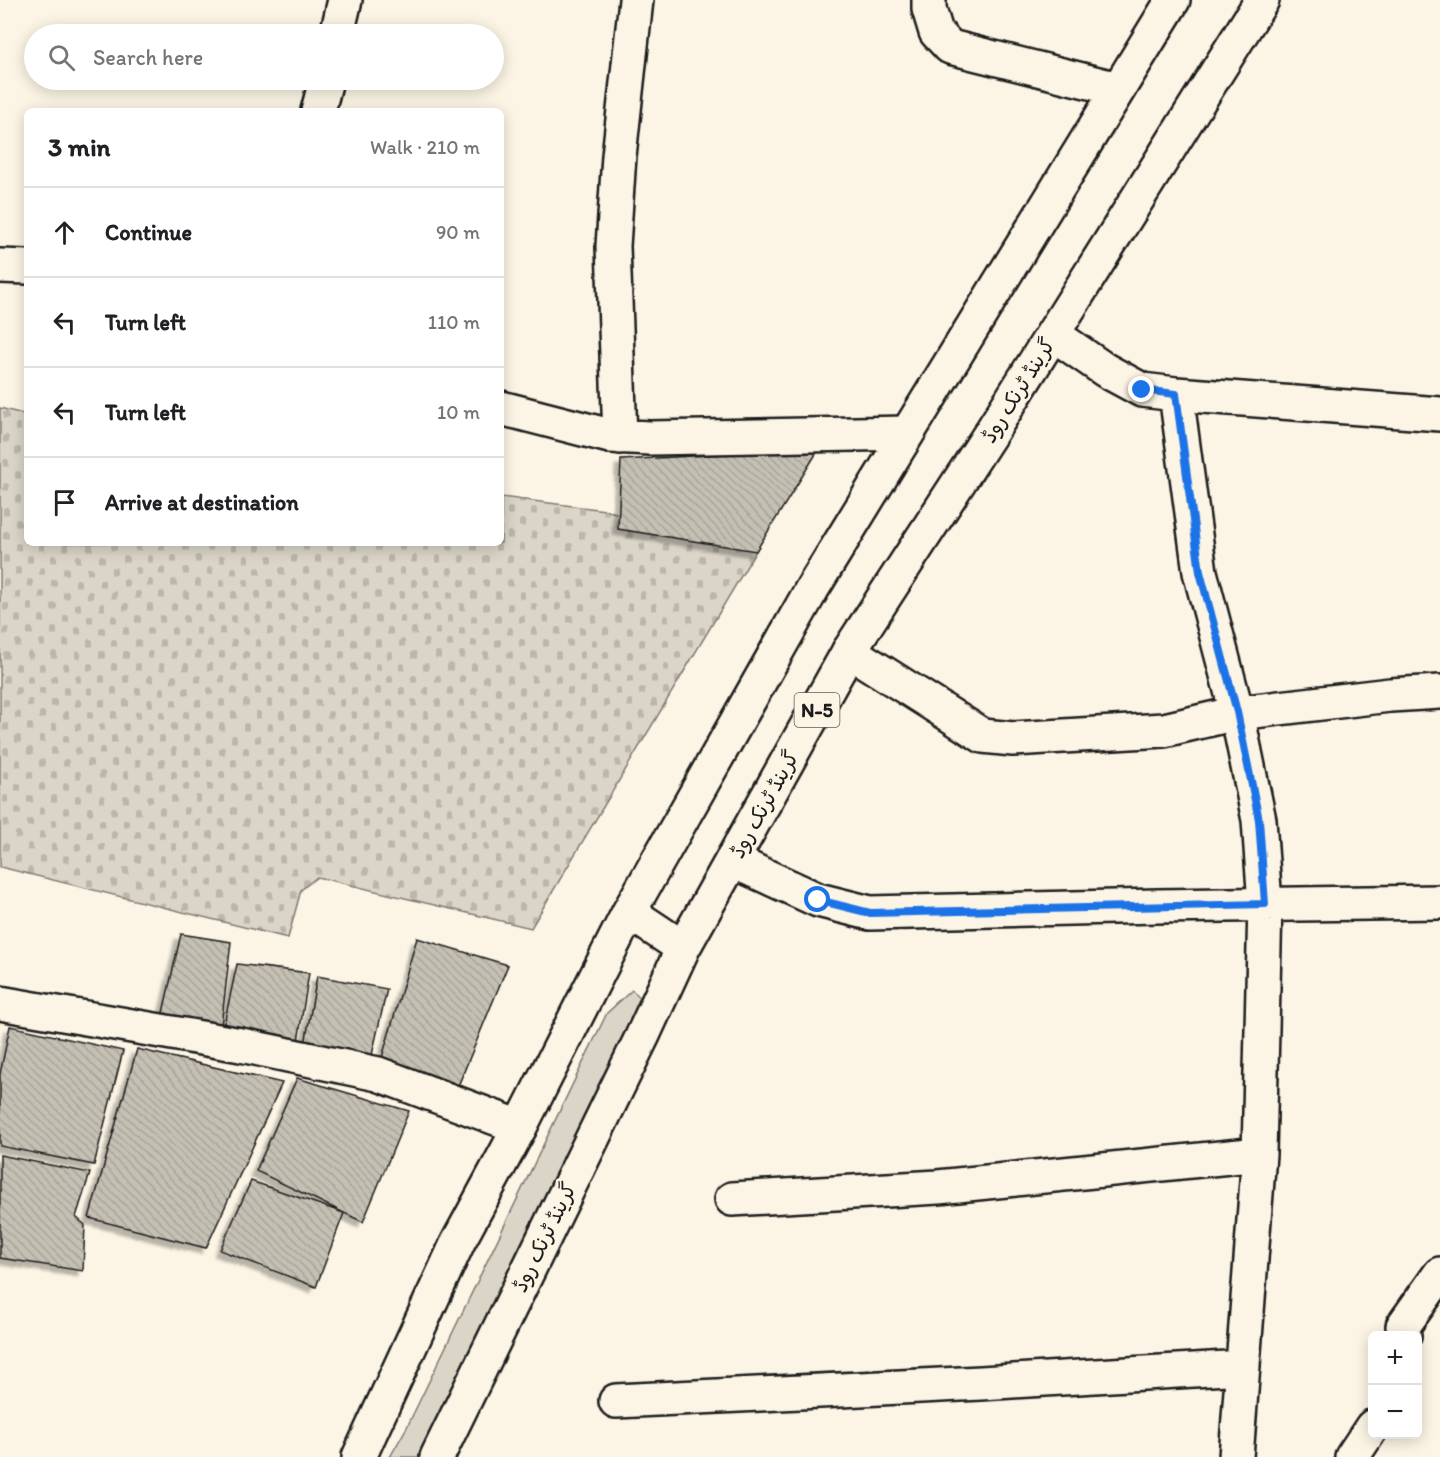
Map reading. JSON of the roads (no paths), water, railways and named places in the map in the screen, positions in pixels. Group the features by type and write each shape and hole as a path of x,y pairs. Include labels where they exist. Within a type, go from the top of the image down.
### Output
{"main road":[{"path":"339,24 345,0"},
{"path":"620,437 613,246 619,156 636,0"},
{"path":"929,0 929,9 936,32 950,47 1118,89"},
{"path":"359,1457 458,1242 629,912 812,589 1173,0"},
{"name":"گرینڈ ٹرنک روڈ","path":"437,1457 642,1037 683,948 849,651 1053,334 1262,0"},
{"path":"319,108 323,90"},
{"path":"0,266 24,267"},
{"path":"1053,334 1105,370 1142,390 1440,414"},
{"path":"1176,394 1200,572 1237,712 1259,820 1265,904 1259,1154 1236,1457"},
{"path":"504,409 620,437 907,433"},
{"path":"849,651 983,736 1014,739 1164,730 1237,712 1390,695 1440,692"},
{"path":"732,861 818,900 870,913 1440,902"},
{"path":"629,912 683,948"},
{"path":"2,1011 241,1045 378,1074 520,1126"},
{"path":"732,1199 938,1186 1259,1154"},
{"path":"1404,1331 1403,1326 1440,1274"},
{"path":"616,1401 993,1383 1243,1367"},
{"path":"1352,1457 1368,1433"}]}
